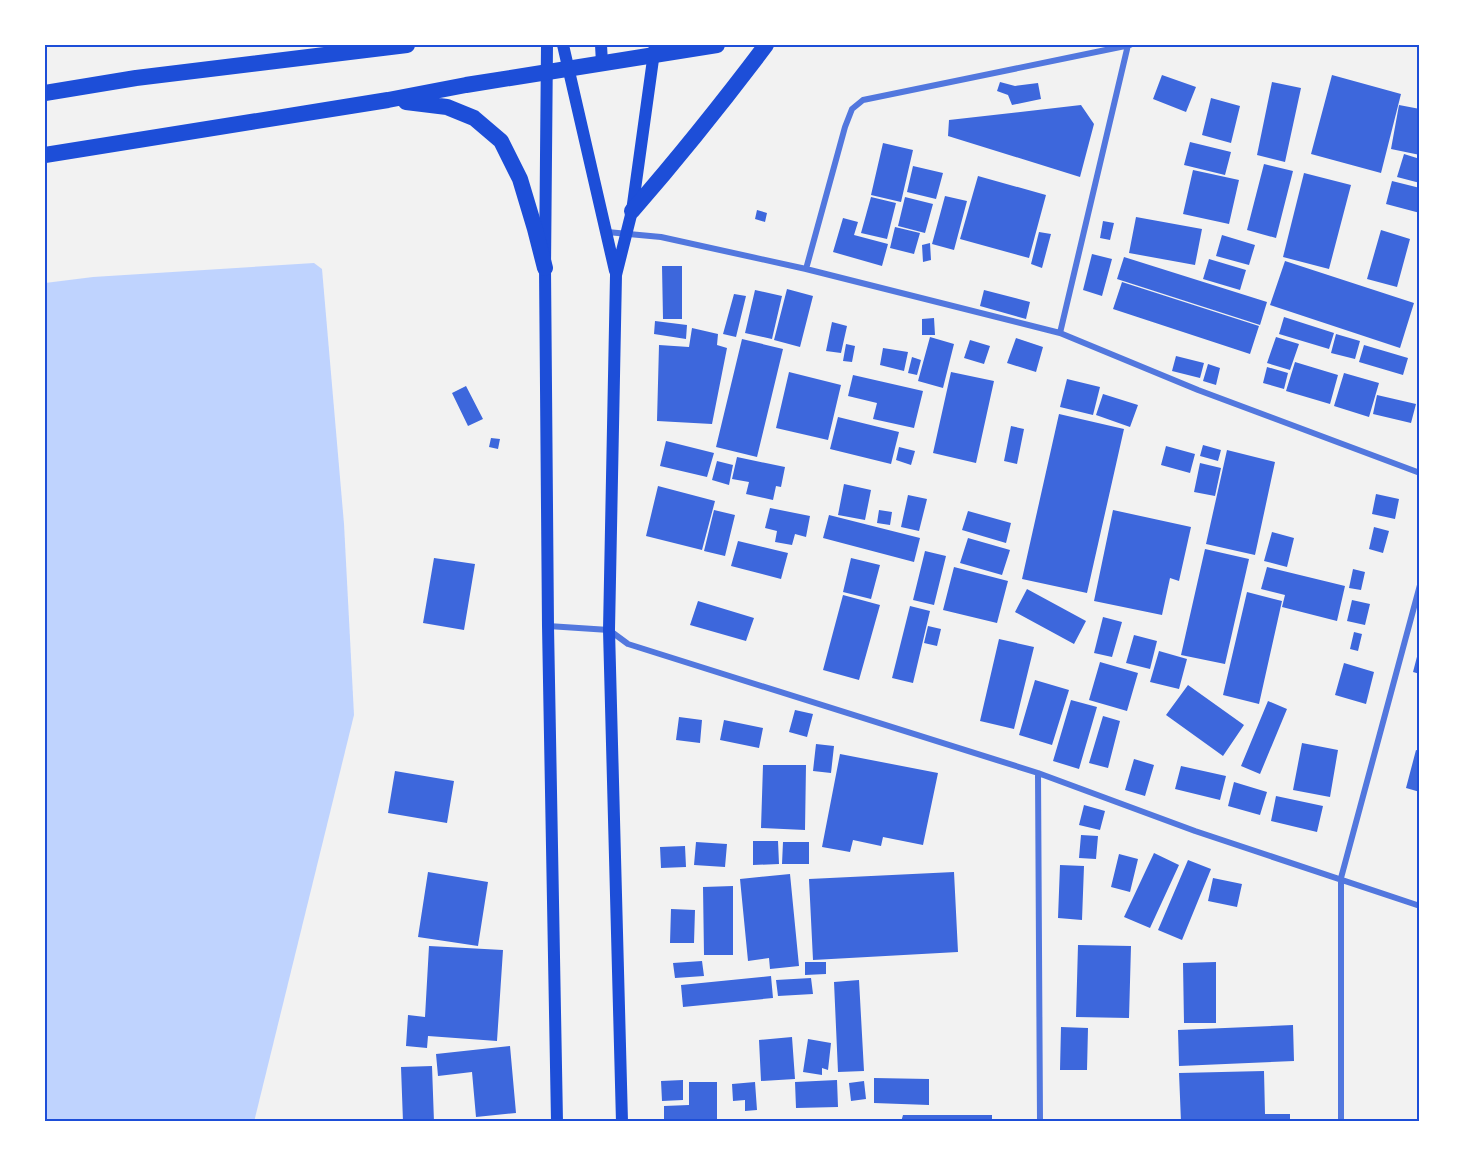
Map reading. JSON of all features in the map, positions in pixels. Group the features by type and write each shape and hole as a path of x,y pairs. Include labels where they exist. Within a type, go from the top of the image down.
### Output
{"highway":[{"path":"45,93 136,78 408,45"},
{"path":"45,155 570,69 654,50 717,45"},
{"path":"632,211 678,159 766,45"},
{"path":"388,100 447,107 474,118 501,141 520,179 544,268"}],"main road":[{"path":"547,45 544,268 557,1122"},
{"path":"564,45 616,275"},
{"path":"601,45 602,63"},
{"path":"622,1122 609,630 616,275 632,211 654,50"}],"street":[{"path":"806,269 845,127 852,109 863,100 1129,45 1060,333"},
{"path":"606,231 661,237 806,269 1060,333 1198,390 1420,473"},
{"path":"1341,1122 1341,878 1420,585"},
{"path":"548,626 609,630 628,644 1038,773 1196,831 1420,906"},
{"path":"1038,773 1040,1122"}],"water":[{"path":"314,263 322,269 344,524 354,715 254,1122 45,1122 45,283 93,277"}],"building":[{"path":"1162,75 1196,87 1186,112 1153,99"},
{"path":"1332,75 1401,94 1381,173 1311,154"},
{"path":"1000,82 1015,86 1038,83 1041,99 1012,105 1008,95 997,91"},
{"path":"1272,82 1301,88 1285,162 1257,155"},
{"path":"1211,98 1240,106 1231,143 1202,135"},
{"path":"1081,105 1094,124 1080,177 948,136 949,120"},
{"path":"1399,105 1420,109 1420,155 1391,149"},
{"path":"1190,142 1231,152 1225,175 1184,165"},
{"path":"883,143 913,150 901,202 871,195"},
{"path":"1404,154 1420,159 1420,183 1397,177"},
{"path":"1264,164 1293,171 1276,238 1247,230"},
{"path":"913,166 943,173 936,199 907,192"},
{"path":"1193,170 1239,180 1229,224 1183,214"},
{"path":"1304,173 1351,185 1329,269 1283,257"},
{"path":"978,176 1046,195 1029,258 960,239"},
{"path":"1392,181 1420,188 1420,213 1386,204"},
{"path":"945,196 967,201 954,250 932,244"},
{"path":"871,197 896,203 887,239 861,233"},
{"path":"905,197 933,204 925,233 898,226"},
{"path":"757,210 767,213 765,222 755,219"},
{"path":"1136,217 1202,229 1195,265 1129,253"},
{"path":"843,218 858,222 854,235 888,244 882,266 833,252"},
{"path":"1103,221 1114,223 1110,240 1100,238"},
{"path":"895,227 920,233 914,254 890,248"},
{"path":"1381,230 1410,239 1397,287 1367,279"},
{"path":"1039,232 1051,234 1042,268 1031,264"},
{"path":"1222,235 1255,245 1249,265 1216,256"},
{"path":"930,243 931,260 923,262 922,245"},
{"path":"1092,254 1112,259 1102,296 1083,290"},
{"path":"1124,257 1267,302 1260,325 1117,279"},
{"path":"1209,259 1246,270 1240,290 1203,279"},
{"path":"1285,261 1414,303 1400,348 1270,305"},
{"path":"662,266 682,266 682,319 663,319"},
{"path":"1122,282 1259,326 1250,354 1113,309"},
{"path":"787,289 813,296 800,347 774,340"},
{"path":"755,290 782,296 772,339 745,333"},
{"path":"984,290 1030,302 1026,319 980,306"},
{"path":"734,294 746,296 736,337 723,334"},
{"path":"1284,317 1334,333 1329,349 1279,334"},
{"path":"934,318 935,335 922,335 922,319"},
{"path":"655,321 687,325 686,339 654,334"},
{"path":"832,322 847,326 841,353 826,351"},
{"path":"692,328 718,334 717,345 727,348 712,424 657,421 659,345 689,347"},
{"path":"1336,334 1360,341 1355,359 1331,353"},
{"path":"930,337 954,344 943,388 918,381"},
{"path":"1276,337 1299,344 1290,370 1267,363"},
{"path":"1016,338 1043,347 1036,372 1007,363"},
{"path":"742,339 783,349 757,457 716,447"},
{"path":"970,340 990,346 984,364 964,358"},
{"path":"846,344 855,346 852,362 843,361"},
{"path":"1364,345 1408,358 1403,375 1359,362"},
{"path":"883,348 908,352 904,371 880,365"},
{"path":"1176,356 1204,363 1200,378 1172,371"},
{"path":"912,357 921,360 917,375 908,373"},
{"path":"1295,362 1338,375 1330,404 1286,391"},
{"path":"1208,364 1220,368 1216,385 1203,381"},
{"path":"1267,367 1288,373 1284,389 1263,383"},
{"path":"789,372 841,385 828,440 776,428"},
{"path":"951,372 994,381 976,463 933,453"},
{"path":"1344,373 1379,383 1369,417 1334,406"},
{"path":"853,375 923,391 914,428 873,419 877,403 848,396"},
{"path":"1067,379 1100,387 1093,415 1060,407"},
{"path":"466,386 483,419 468,426 452,393"},
{"path":"1103,394 1138,405 1130,427 1096,415"},
{"path":"1377,395 1416,404 1411,423 1373,414"},
{"path":"1059,414 1124,429 1087,593 1022,579"},
{"path":"838,417 899,432 891,464 830,449"},
{"path":"1011,426 1024,429 1017,464 1004,461"},
{"path":"491,438 500,439 498,449 489,447"},
{"path":"666,441 714,453 707,477 660,466"},
{"path":"1203,445 1221,450 1218,461 1200,456"},
{"path":"1166,446 1195,454 1190,473 1161,465"},
{"path":"899,447 915,451 911,465 896,460"},
{"path":"1227,450 1275,462 1255,555 1206,544"},
{"path":"737,457 785,467 781,487 776,486 773,500 746,494 749,482 732,479"},
{"path":"717,461 733,465 729,485 712,480"},
{"path":"1200,463 1221,468 1215,496 1194,492"},
{"path":"844,484 871,490 865,520 838,515"},
{"path":"658,486 715,501 702,550 646,536"},
{"path":"1376,494 1399,499 1395,519 1372,514"},
{"path":"908,495 927,499 919,531 901,527"},
{"path":"770,508 810,516 806,537 795,534 792,545 775,542 777,531 765,528"},
{"path":"714,510 735,515 725,556 704,551"},
{"path":"879,510 892,512 890,525 877,523"},
{"path":"1113,510 1191,527 1179,581 1170,578 1162,615 1094,601"},
{"path":"968,511 1011,523 1006,543 962,530"},
{"path":"829,515 920,538 914,562 823,538"},
{"path":"1374,527 1389,531 1383,553 1369,549"},
{"path":"1272,532 1294,538 1287,567 1264,561"},
{"path":"968,538 1010,550 1002,575 960,563"},
{"path":"738,541 788,553 781,579 731,566"},
{"path":"1205,549 1249,559 1225,664 1181,655"},
{"path":"925,551 946,556 934,605 913,600"},
{"path":"434,558 475,564 464,630 423,623"},
{"path":"851,558 880,565 871,599 843,592"},
{"path":"954,567 1008,581 997,623 943,610"},
{"path":"1267,567 1345,586 1337,621 1282,607 1285,595 1261,589"},
{"path":"1353,569 1365,572 1361,590 1349,588"},
{"path":"1027,589 1086,621 1074,644 1015,612"},
{"path":"1247,592 1282,601 1259,704 1223,695"},
{"path":"843,595 880,605 859,680 823,670"},
{"path":"1352,600 1370,604 1365,625 1347,621"},
{"path":"698,601 754,618 746,641 690,625"},
{"path":"910,606 930,611 913,683 892,678"},
{"path":"1103,617 1122,622 1112,657 1094,653"},
{"path":"928,626 941,629 937,646 924,643"},
{"path":"1354,632 1362,634 1358,651 1350,649"},
{"path":"1134,635 1157,641 1150,669 1126,663"},
{"path":"999,639 1034,647 1014,729 980,721"},
{"path":"1420,649 1420,674 1413,672"},
{"path":"1159,651 1187,659 1179,689 1150,682"},
{"path":"1100,662 1138,673 1127,711 1089,700"},
{"path":"1344,663 1374,672 1366,704 1335,695"},
{"path":"1035,680 1069,690 1052,745 1019,735"},
{"path":"1188,685 1244,725 1223,756 1166,715"},
{"path":"1071,700 1097,707 1079,769 1053,761"},
{"path":"1268,701 1287,709 1260,774 1241,766"},
{"path":"795,710 813,714 807,737 789,732"},
{"path":"1103,716 1120,721 1108,768 1089,763"},
{"path":"679,717 702,720 700,743 676,740"},
{"path":"724,720 763,728 759,748 720,740"},
{"path":"1302,743 1338,750 1330,797 1293,790"},
{"path":"816,744 834,746 831,773 813,771"},
{"path":"1416,750 1420,751 1420,792 1406,788"},
{"path":"840,754 938,773 923,845 883,837 881,846 853,840 850,852 822,847"},
{"path":"1134,759 1154,765 1145,796 1125,790"},
{"path":"763,765 806,765 805,830 761,828"},
{"path":"1181,766 1226,776 1220,800 1175,789"},
{"path":"395,771 454,781 447,823 388,813"},
{"path":"1234,782 1267,792 1260,815 1228,806"},
{"path":"1276,796 1323,806 1317,832 1271,821"},
{"path":"1084,805 1105,811 1100,830 1079,825"},
{"path":"1081,835 1098,836 1096,859 1079,858"},
{"path":"753,841 778,841 779,864 753,865"},
{"path":"696,842 727,844 725,867 694,865"},
{"path":"783,842 809,842 809,864 782,864"},
{"path":"685,846 686,867 661,868 660,847"},
{"path":"1154,853 1179,865 1150,928 1124,917"},
{"path":"1119,854 1138,859 1130,892 1111,887"},
{"path":"1188,860 1211,869 1182,940 1158,930"},
{"path":"1060,865 1084,866 1082,920 1058,918"},
{"path":"428,872 488,882 478,946 418,937"},
{"path":"954,872 958,952 813,960 809,879"},
{"path":"790,874 799,966 770,969 769,958 748,961 740,879"},
{"path":"1213,878 1242,884 1237,907 1208,901"},
{"path":"733,886 733,955 704,955 703,887"},
{"path":"671,909 695,910 694,943 670,943"},
{"path":"1078,945 1131,946 1129,1018 1076,1017"},
{"path":"429,946 503,950 497,1041 428,1036 427,1048 406,1046 408,1015 425,1017"},
{"path":"702,961 704,976 675,978 673,963"},
{"path":"805,962 826,962 826,974 805,975"},
{"path":"1216,962 1216,1023 1184,1023 1183,963"},
{"path":"771,976 773,998 683,1007 681,985"},
{"path":"811,978 813,994 778,996 776,980"},
{"path":"859,980 864,1071 838,1072 834,982"},
{"path":"1293,1025 1294,1061 1179,1066 1178,1030"},
{"path":"1061,1027 1088,1028 1087,1070 1060,1070"},
{"path":"792,1037 795,1079 761,1081 759,1040"},
{"path":"808,1039 831,1043 828,1070 822,1068 822,1075 803,1072"},
{"path":"510,1046 516,1113 476,1117 472,1072 438,1076 436,1054"},
{"path":"432,1066 434,1122 403,1122 401,1067"},
{"path":"1264,1071 1265,1114 1290,1114 1290,1122 1181,1122 1179,1073"},
{"path":"874,1078 929,1079 929,1105 874,1103"},
{"path":"683,1080 683,1100 662,1101 661,1081"},
{"path":"837,1080 838,1107 796,1108 795,1082"},
{"path":"864,1081 866,1099 851,1101 849,1083"},
{"path":"689,1082 717,1082 717,1122 664,1122 664,1106 689,1105"},
{"path":"755,1082 757,1110 745,1111 745,1100 733,1101 732,1084"},
{"path":"903,1115 992,1115 992,1122 901,1122"}]}
